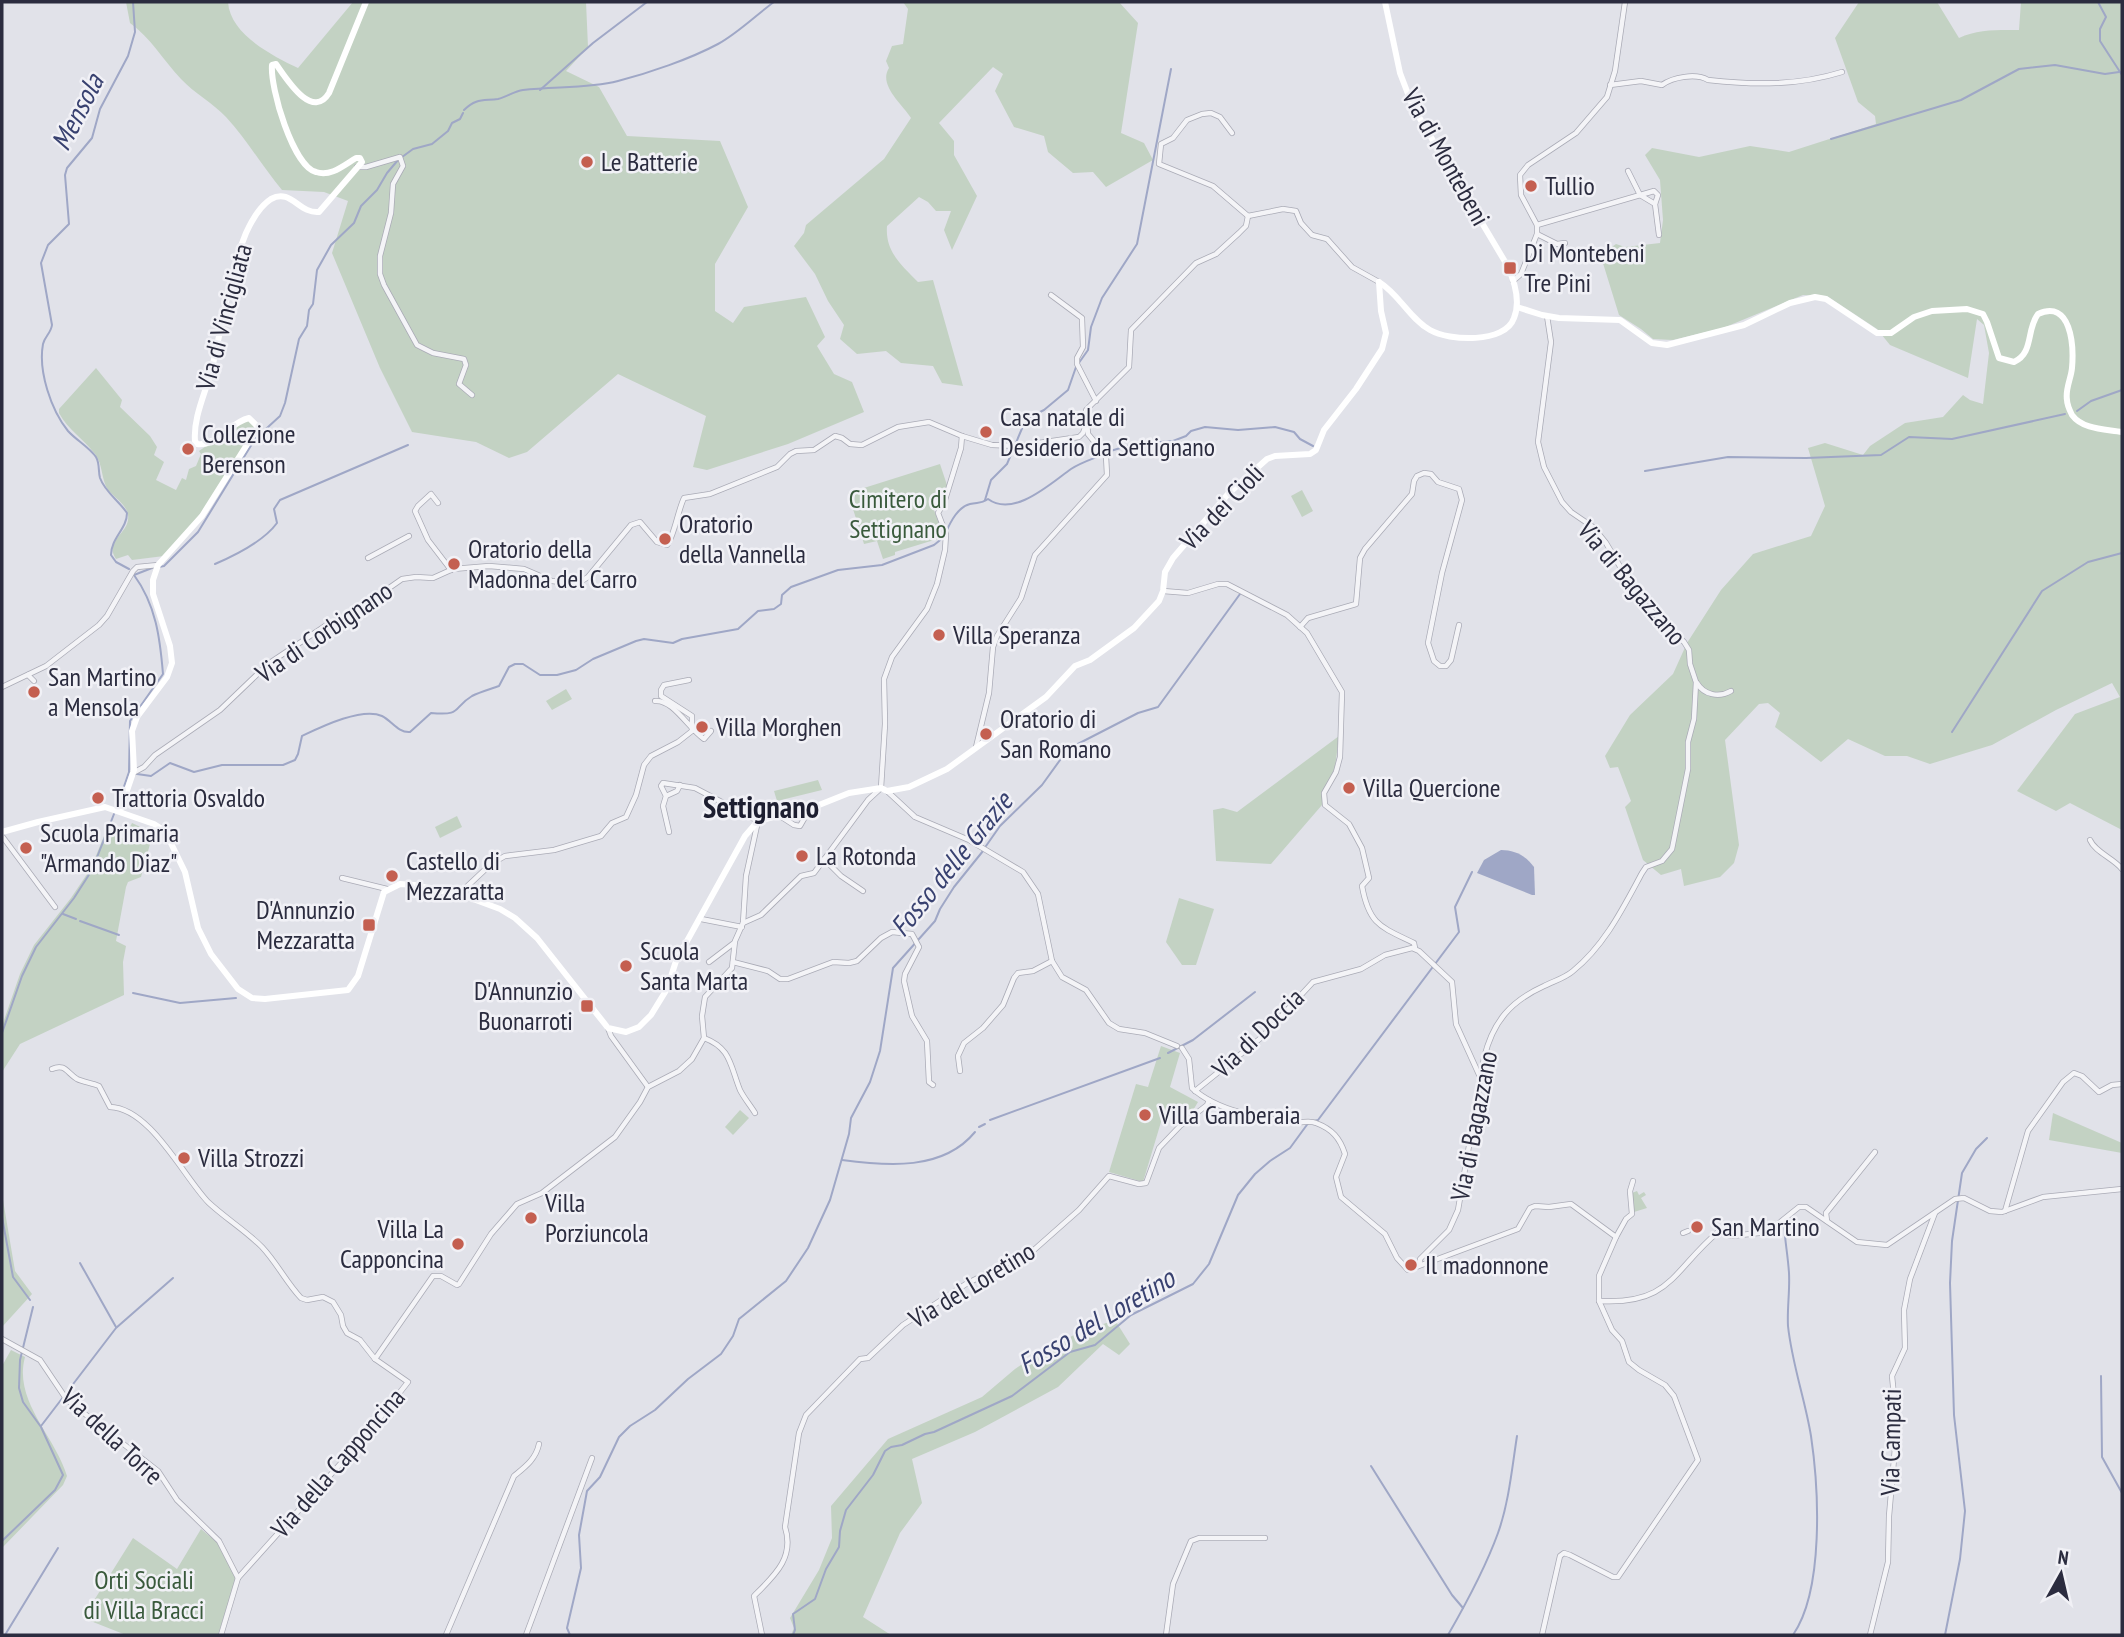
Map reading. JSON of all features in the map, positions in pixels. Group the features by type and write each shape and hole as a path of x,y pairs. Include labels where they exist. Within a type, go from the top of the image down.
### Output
{"street":[{"path":"357,167 362,162 359,158 331,173 318,173 307,169 291,140 271,68 276,64 299,95 315,102 323,101 329,93 366,2"},
{"name":"Via di Montebeni","path":"1385,2 1400,73 1413,107 1493,239 1513,281 1517,307"},
{"path":"1513,281 1521,274 1537,234 1537,225 1521,195 1520,175 1528,165 1576,133 1606,97 1611,85 1625,2"},
{"path":"1611,85 1641,81 1662,85 1669,80 1693,77 1749,85 1773,84 1818,80 1842,72"},
{"path":"1232,133 1220,117 1212,113 1193,117 1187,120 1173,138 1161,144 1159,164 1213,186 1248,216"},
{"path":"357,167 402,158 403,166 393,184 391,212 380,256 380,274 417,345 433,353 466,361 459,384 472,395"},
{"name":"Via di Vincigliata","path":"158,565 202,516 257,429 257,425 249,418 240,420 207,444 197,444 195,441 227,293 246,233 267,202 281,195 290,197 310,211 319,212 357,167"},
{"path":"1628,172 1640,195 1655,204"},
{"path":"1537,225 1654,191 1658,195 1655,204 1659,235"},
{"path":"1248,216 1283,209 1296,211 1301,223 1312,235 1327,239 1352,267 1395,294 1429,329 1449,338 1469,339 1505,329 1511,323 1517,307 1547,316 1620,320 1635,328 1652,343 1667,345 1744,325 1790,303 1815,297 1826,299 1877,333 1891,333 1921,314 1932,311 1968,309 1983,314 1999,358 2014,362 2024,354 2028,345 2032,321 2038,314 2053,311 2065,318 2068,324 2073,359 2067,399 2073,416 2092,428 2122,432"},
{"path":"1248,216 1246,226 1216,254 1196,263 1131,330 1129,368 1086,410 1086,425 1079,437 1018,446 992,445 962,436 961,448 944,503 938,513 946,534 937,584 927,609 894,653 884,679 884,790 915,817 969,840 1023,872 1038,894 1052,961 1064,978 1086,990 1109,1023 1119,1029 1152,1035 1179,1047 1189,1059 1190,1079 1195,1091 1209,1100 1262,1118 1299,1123 1314,1121 1332,1132 1345,1154 1336,1177 1341,1197 1385,1234 1397,1258 1407,1270 1411,1271 1420,1264 1518,1229 1526,1214 1535,1206 1571,1204 1616,1237"},
{"path":"1537,234 1557,244 1564,243"},
{"name":"Via dei Cioli","path":"758,821 803,810 849,793 909,787 940,773 1046,697 1075,666 1090,660 1134,628 1151,612 1163,591 1165,572 1173,558 1248,475 1267,459 1310,454 1320,444 1324,430 1356,389 1382,349 1386,333 1379,282"},
{"path":"1051,295 1082,318 1083,347 1077,364 1096,401"},
{"name":"Via di Bagazzano","path":"1420,1264 1420,1259 1449,1230 1458,1210 1487,1046 1511,1005 1519,998 1575,970 1609,933 1646,867 1662,861 1672,849 1688,769 1688,742 1694,719 1696,682 1689,650 1640,600 1606,543 1593,527 1570,512 1562,502 1544,467 1538,442 1551,349 1547,316"},
{"name":"Via di Corbignano","path":"134,773 155,755 220,710 268,664 328,624 349,616 402,579 433,578 460,567 489,566 524,569 552,581 577,584 588,577 631,524 640,523 657,542 667,545 671,541 673,527 684,498 710,494 777,467 796,451 814,450 838,436 849,444 862,445 898,427 929,422 962,436"},
{"path":"976,747 989,693 993,647 1021,598 1035,555 1107,475 1106,456 1093,443 1086,425"},
{"path":"1300,627 1308,618 1356,604 1360,558 1412,494 1417,476 1424,473 1432,474 1438,482 1460,489 1462,500 1442,573 1428,643 1434,661 1440,666 1446,666 1451,660 1460,625"},
{"path":"438,503 431,494 416,508 430,544 451,570"},
{"path":"415,532 422,529"},
{"name":"Via di Corbignano","path":"368,558 409,536"},
{"path":"2,687 46,666 99,625 137,567 158,565 153,580 153,594 170,646 172,663 167,677 134,724 134,773 117,810"},
{"path":"1163,591 1188,593 1227,584 1287,615 1310,637 1342,692 1340,757 1336,772 1324,793 1325,805 1349,824 1362,848 1368,878 1362,886 1367,909 1389,932 1414,943 1415,948 1452,982 1456,1024 1477,1076 1481,1079"},
{"path":"28,675 34,681"},
{"path":"459,894 491,864 505,856 554,850 601,835 612,823 626,817 636,795 644,765 651,756 678,743 692,731 692,716 661,696 664,685 689,680"},
{"path":"1696,682 1707,694 1727,694 1731,691"},
{"path":"655,701 662,700 670,705 692,731 704,738 711,731"},
{"path":"669,832 663,806 666,796 661,786 663,783 705,793 758,821"},
{"path":"666,796 677,791 680,785"},
{"path":"701,919 742,925 761,915 797,879 814,873 868,800 884,790"},
{"path":"55,908 2,834 100,807 117,810 154,824 165,831 185,872 203,940 230,981 252,998 265,999 348,990 358,976 381,897 387,889"},
{"path":"779,815 800,826 804,819 803,810"},
{"path":"608,1028 626,1032 639,1027 651,1015 667,989 676,961 745,836 758,821"},
{"path":"755,1113 740,1090 727,1054 712,1041 704,1038 704,1001 730,971 733,962 734,943 742,925 746,876 758,821"},
{"path":"2090,840 2094,848 2122,869"},
{"path":"824,859 841,876 863,891"},
{"path":"342,878 387,889 407,884 459,894 500,909 525,926 608,1028 648,1087"},
{"path":"733,962 768,971 780,979 788,979 833,962 849,964 857,961 881,937 892,932 906,932 916,940 916,953 904,981 912,1016 927,1041 929,1082 933,1085"},
{"path":"709,962 734,943"},
{"name":"Via di Doccia","path":"1195,1091 1262,1037 1312,982 1361,969 1385,955 1415,948"},
{"path":"960,1071 958,1056 964,1043 983,1028 1003,1005 1018,973 1033,971 1052,961"},
{"name":"Via della Capponcina","path":"238,1578 368,1433 405,1386 407,1379 375,1359 433,1276 441,1276 459,1284 491,1234 517,1204 542,1193 615,1137 648,1087 685,1066 704,1038"},
{"path":"52,1069 55,1066 64,1068 78,1079 99,1086 110,1107 121,1107 133,1114 158,1138 208,1202 244,1230 268,1254 301,1298 307,1300 323,1297 333,1302 347,1333 360,1340 375,1359"},
{"path":"2005,1211 2028,1131 2070,1074 2078,1074 2099,1092 2121,1083"},
{"name":"Via del Loretino","path":"762,1635 754,1596 780,1570 788,1544 785,1527 799,1433 806,1415 860,1359 868,1358 903,1325 965,1284 1035,1249 1079,1210 1109,1176 1139,1184 1146,1183 1159,1148 1207,1105 1209,1100"},
{"path":"1817,1214 1826,1213 1875,1152"},
{"path":"1542,1635 1560,1556 1564,1553 1570,1555 1618,1577 1697,1464 1697,1457 1674,1396 1665,1385 1629,1362 1622,1341 1612,1330 1600,1301 1599,1276 1616,1237 1632,1214 1630,1191 1633,1181"},
{"path":"1723,1237 1768,1232 1799,1207 1806,1207 1857,1242 1887,1245 1955,1199 1964,1199 1990,1211 2005,1211 2043,1197 2122,1189"},
{"path":"1826,1213 1827,1222"},
{"name":"Via Campati","path":"1870,1635 1888,1562 1889,1516 1896,1444 1892,1376 1905,1348 1904,1310 1910,1279 1935,1213"},
{"path":"1600,1301 1635,1301 1643,1298 1670,1283 1701,1246 1718,1231 1732,1236"},
{"name":"Via della Torre","path":"2,1339 40,1360 67,1400 158,1471 177,1500 219,1541 238,1578"},
{"path":"446,1635 514,1476 538,1452 539,1444"},
{"path":"526,1635 592,1458"},
{"path":"1166,1635 1173,1584 1191,1541 1199,1538 1265,1538"},
{"path":"221,1635 238,1578"}],"green space":[{"path":"126,2 228,2 230,13 244,34 276,57 298,68 353,2 586,2 588,47 566,71 599,87 627,136 720,141 748,207 715,264 715,311 733,323 744,307 806,297 825,337 817,346 834,374 852,382 864,412 788,444 707,470 693,467 706,416 618,374 527,452 509,458 476,442 412,432 380,368 332,253 348,201 324,192 282,190 226,117 186,84 144,35 130,23"},
{"path":"903,2 1119,2 1138,23 1121,133 1144,143 1153,160 1106,187 1093,172 1073,173 1048,152 1044,136 1014,127 995,91 1003,74 993,67 939,123 954,141 954,155 977,196 952,250 944,230 951,211 936,211 919,197 887,226 891,250 900,263 918,282 933,280 963,386 942,383 933,366 901,363 886,351 857,354 840,339 844,325 815,274 794,246 804,233 806,225 884,159 911,118 892,94 886,74 889,68 886,61 892,46 903,44 908,9"},
{"path":"1859,2 1937,2 1959,38 1996,30 2019,30 2021,2 2122,2 2122,830 2070,803 2056,811 2017,791 2075,714 2120,697 2112,683 1992,745 1930,764 1907,756 1885,756 1848,739 1821,762 1775,727 1780,713 1768,703 1759,704 1725,740 1739,845 1734,863 1720,877 1684,886 1681,869 1661,875 1643,860 1625,807 1631,801 1618,767 1610,768 1605,756 1630,715 1673,674 1687,643 1721,590 1753,554 1811,536 1825,506 1808,448 1825,443 1863,455 1870,446 1905,423 1943,417 1963,395 1983,404 1989,353 1984,325 1977,319 1968,378 1890,345 1877,329 1827,296 1803,295 1723,328 1673,340 1653,339 1619,315 1602,260 1606,251 1616,244 1625,247 1660,243 1663,220 1660,180 1645,155 1652,148 1699,157 1750,146 1789,152 1876,124 1875,116 1858,102 1835,38"},
{"path":"96,368 122,400 120,407 150,436 157,447 154,455 164,462 156,480 176,490 182,478 186,480 189,469 196,466 201,454 199,451 243,421 249,420 255,428 200,516 164,556 132,560 128,555 116,559 113,547 126,527 127,511 108,490 95,454 59,413 59,409"},
{"name":"Cimitero di Settignano","path":"940,464 947,485 946,489 935,493 937,500 931,502 944,537 895,552 895,555 883,559 877,541 864,544 848,493"},
{"path":"1302,490 1313,511 1302,517 1291,496"},
{"path":"566,689 572,699 552,710 546,701"},
{"path":"1339,736 1335,768 1322,794 1322,805 1271,864 1216,861 1213,810 1223,808 1237,812"},
{"path":"818,780 822,790 777,801 774,791"},
{"path":"457,816 462,827 440,838 435,827"},
{"path":"132,823 153,833 141,877 128,882 126,887 116,941 126,946 123,962 124,995 20,1044 2,1072 2,1026 20,974 34,945 91,868 106,831 124,839"},
{"path":"1179,898 1214,909 1196,965 1182,965 1166,942"},
{"name":"Villa Gamberaia","path":"1161,1046 1180,1053 1170,1087 1198,1102 1186,1117 1164,1112 1143,1182 1109,1172 1136,1084 1148,1087"},
{"path":"740,1110 749,1118 733,1135 725,1127"},
{"path":"2053,1113 2122,1143 2122,1153 2049,1140"},
{"path":"1637,1191 1639,1195 1644,1192 1646,1195 1641,1198 1647,1208 1634,1212 1632,1193"},
{"path":"2,1194 15,1271 32,1294 2,1327"},
{"path":"1115,1320 1130,1344 1119,1355 1103,1344 1058,1387 975,1432 912,1459 922,1503 900,1533 863,1617 891,1635 791,1635 794,1628 790,1618 819,1570 832,1538 831,1506 888,1439 982,1397 1015,1369 1044,1350 1080,1332"},
{"path":"11,1350 25,1357 25,1389 67,1476 63,1485 2,1548 2,1366"},
{"name":"Orti Sociali di Villa Bracci","path":"201,1529 219,1544 236,1579 218,1635 126,1635 83,1618 133,1538 177,1569"}],"water":[{"path":"1501,850 1520,854 1534,867 1535,895 1477,873 1484,860"}],"waterway":[{"name":"Mensola","path":"129,569 116,562 111,555 127,513 102,483 96,457 62,422 47,390 42,355 44,341 52,325 41,263 48,245 69,224 65,175 67,168 92,138 100,109 128,56 135,32 133,2"},
{"path":"540,90 593,43 647,2"},
{"path":"464,110 476,102 498,99 520,91 606,84 669,65 725,40 774,2"},
{"path":"2098,2 2106,17 2100,29 2100,41 2122,75"},
{"path":"1831,139 1961,100 2019,69 2055,65 2105,74 2119,72"},
{"path":"985,500 991,480 1007,464 1026,419 1044,410 1068,390 1076,367 1088,350 1091,327 1102,298 1137,244 1171,69"},
{"path":"159,567 164,566 198,532 255,439 280,416 299,339 307,326 309,310 313,304 317,270 331,245 354,223 361,206 377,190 398,160 413,149 432,144 448,131 463,113"},
{"path":"2077,411 2091,401 2122,390"},
{"path":"1645,471 1728,457 1881,455 1909,437 1952,439 2065,414"},
{"path":"1107,452 1134,444 1173,441 1205,427 1238,430 1275,427 1294,432 1313,446"},
{"path":"215,564 249,547 271,530 277,523 274,509 280,500 408,445"},
{"path":"946,532 955,515 970,504 988,499 998,504 1020,502 1043,490 1075,467 1102,455"},
{"path":"137,774 151,776 170,763 194,772 222,765 283,765 295,760 302,736 342,719 364,714 382,716 399,729 410,732 431,713 453,712 472,696 499,686 509,667 515,664 523,664 540,675 557,675 576,670 593,659 636,641 644,639 673,643 738,629 758,611 774,609 781,604 782,595 791,587 838,570 882,565 934,545 944,537"},
{"path":"1952,732 2042,591 2088,562 2122,553"},
{"name":"Mensola","path":"118,804 129,772 130,721 163,674 152,610 134,575 152,568"},
{"name":"Fosso delle Grazie","path":"986,846 1000,826 1042,785 1068,749 1138,713 1158,707 1240,594"},
{"name":"Mensola","path":"2,1033 22,976 36,947 92,870 114,814"},
{"path":"570,1635 567,1628 581,1568 579,1535 587,1491 600,1477 619,1437 721,1354 733,1336 739,1319 786,1281 808,1248 830,1200 851,1118 870,1082 880,1051 893,968 935,921 954,887 983,851"},
{"name":"Fosso del Loretino","path":"1314,1121 1318,1120 1459,932 1455,907 1472,872"},
{"path":"63,914 76,919"},
{"path":"80,921 119,935"},
{"path":"1168,1053 1193,1040 1255,992"},
{"path":"133,993 180,1003 236,998"},
{"path":"990,1120 1160,1058"},
{"name":"Fosso del Loretino","path":"793,1635 793,1614 815,1599 826,1569 839,1547 846,1510 873,1475 885,1451 1012,1396 1070,1352 1095,1345 1131,1315 1193,1284 1209,1264 1238,1195 1255,1174 1290,1148 1309,1122"},
{"path":"979,1127 985,1124"},
{"path":"842,1160 877,1164 931,1160 962,1145 975,1132"},
{"path":"1945,1635 1960,1559 1965,1511 1954,1415 1950,1283 1952,1241 1962,1173 1976,1149 1987,1138"},
{"name":"Mensola","path":"2,1217 13,1277 30,1300"},
{"path":"1784,1225 1789,1273 1788,1326 1811,1436 1817,1511 1817,1539 1810,1593 1803,1616 1793,1635"},
{"path":"80,1263 116,1327"},
{"path":"41,1426 116,1328 173,1278"},
{"name":"Mensola","path":"2,1541 55,1490 63,1475 41,1427 23,1402 19,1388 20,1360 33,1307"},
{"path":"2101,1376 2102,1457 2122,1493"},
{"path":"1448,1635 1475,1585 1498,1533 1508,1497 1517,1436"},
{"path":"1371,1466 1452,1595 1463,1608"},
{"path":"5,1635 58,1548"}],"place":[{"name":"Le Batterie","path":"587,162"},
{"name":"Tullio","path":"1531,186"},
{"name":"Di Montebeni Tre Pini","path":"1510,268"},
{"name":"Casa natale di Desiderio da Settignano","path":"986,432"},
{"name":"Collezione Berenson","path":"188,449"},
{"name":"Oratorio della Vannella","path":"665,539"},
{"name":"Oratorio della Madonna del Carro","path":"454,564"},
{"name":"Villa Speranza","path":"939,635"},
{"name":"San Martino a Mensola","path":"34,692"},
{"name":"Villa Morghen","path":"702,727"},
{"name":"Oratorio di San Romano","path":"986,734"},
{"name":"Villa Quercione","path":"1349,788"},
{"name":"Trattoria Osvaldo","path":"98,798"},
{"name":"Scuola Primaria \"Armando Diaz\"","path":"26,848"},
{"name":"La Rotonda","path":"802,856"},
{"name":"Castello di Mezzaratta","path":"392,876"},
{"name":"D'Annunzio Mezzaratta","path":"369,925"},
{"name":"Scuola Santa Marta","path":"626,966"},
{"name":"D'Annunzio Buonarroti","path":"587,1006"},
{"name":"Villa Gamberaia","path":"1145,1115"},
{"name":"Villa Strozzi","path":"184,1158"},
{"name":"Villa Porziuncola","path":"531,1218"},
{"name":"San Martino","path":"1697,1227"},
{"name":"Villa La Capponcina","path":"458,1244"},
{"name":"Il madonnone","path":"1411,1265"}],"district":[{"name":"Settignano","path":"761,808"}]}
